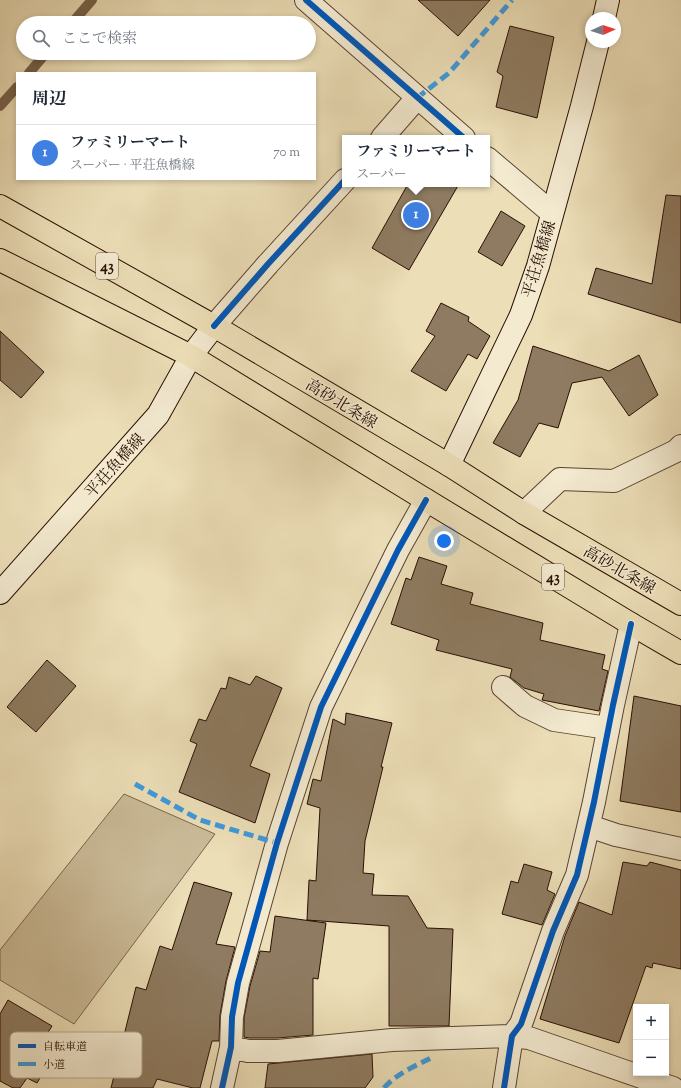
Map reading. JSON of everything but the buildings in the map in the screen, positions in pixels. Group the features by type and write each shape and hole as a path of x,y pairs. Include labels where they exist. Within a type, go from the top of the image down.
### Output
{"main road":[{"name":"高砂北条線","path":"0,206 214,326 449,465 524,513 681,604"},
{"name":"43","path":"0,260 191,356 426,500 681,653"}],"street":[{"path":"306,0 460,135"},
{"path":"605,12 608,0"},
{"name":"平荘魚橋線","path":"449,465 520,315 538,266 596,48"},
{"path":"385,135 417,98"},
{"path":"490,161 552,213"},
{"name":"平荘魚橋線","path":"0,593 158,415 191,356 214,326 342,183"},
{"path":"524,513 560,479 614,481 676,451 681,446"},
{"path":"222,1088 231,1046 232,1017 238,983 277,843 321,706 398,550 426,500"},
{"path":"504,1088 512,1036 521,1024 553,931 577,874 589,826 608,728 631,624"},
{"path":"503,687 525,706 554,720 608,728"},
{"path":"589,826 616,834 681,849"},
{"path":"231,1046 248,1051 278,1051 392,1040 512,1036 530,1038 673,1088"}],"shaded area":[{"path":"124,794 215,834 74,1024 0,980 0,950"}],"waterway":[{"path":"78,16 92,0"},
{"path":"30,72 40,60"},
{"path":"0,106 16,88"}],"marked path":[{"path":"417,98 449,73 512,0"},
{"path":"135,784 200,820 277,843"},
{"path":"384,1088 400,1074 431,1058"}],"cycle path":[{"path":"306,0 461,135"},
{"path":"214,326 342,183"},
{"path":"222,1088 231,1047 232,1017 238,983 277,843 321,707 398,550 426,500"},
{"path":"504,1088 512,1036 521,1024 553,931 577,875 594,802 631,624"}],"place":[{"name":"ファミリーマート","path":"416,215"}]}
